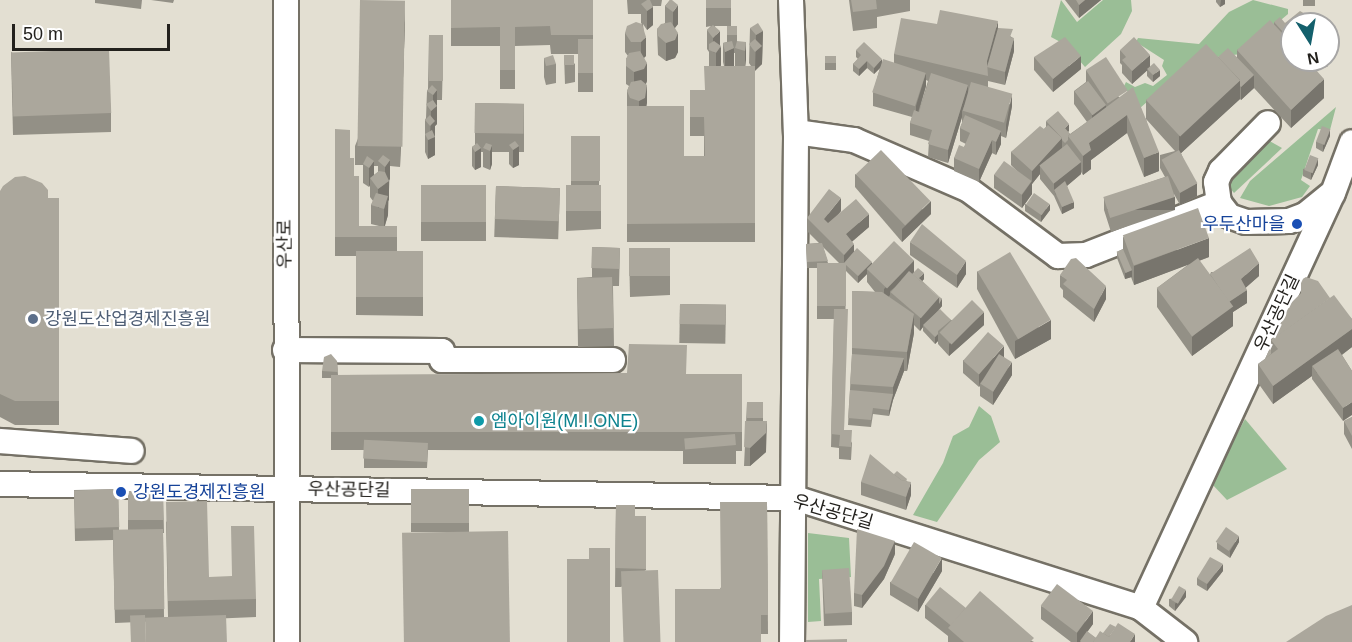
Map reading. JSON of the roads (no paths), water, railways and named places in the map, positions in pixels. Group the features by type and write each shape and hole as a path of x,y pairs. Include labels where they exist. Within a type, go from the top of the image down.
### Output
{"street":[{"name":"우산로","path":"286,0 287,642"},
{"path":"791,0 796,132 795,498 792,642"},
{"path":"1268,123 1221,171 1216,182 1219,203 1229,216 1246,222 1288,221 1305,215 1342,190"},
{"path":"796,132 854,140 969,190 1058,256 1086,255 1219,203"},
{"name":"우산공단길","path":"0,484 795,498 1141,608 1342,190 1352,142"},
{"path":"285,350 442,351 442,360 613,360"},
{"path":"0,441 132,450"},
{"path":"1141,608 1185,642"}],"place":[{"name":"우두산마을","path":"1297,224"},
{"name":"강원도산업경제진흥원","path":"33,319"},
{"name":"엠아이원(M.I.ONE)","path":"479,421"},
{"name":"강원도경제진흥원","path":"121,492"}]}
